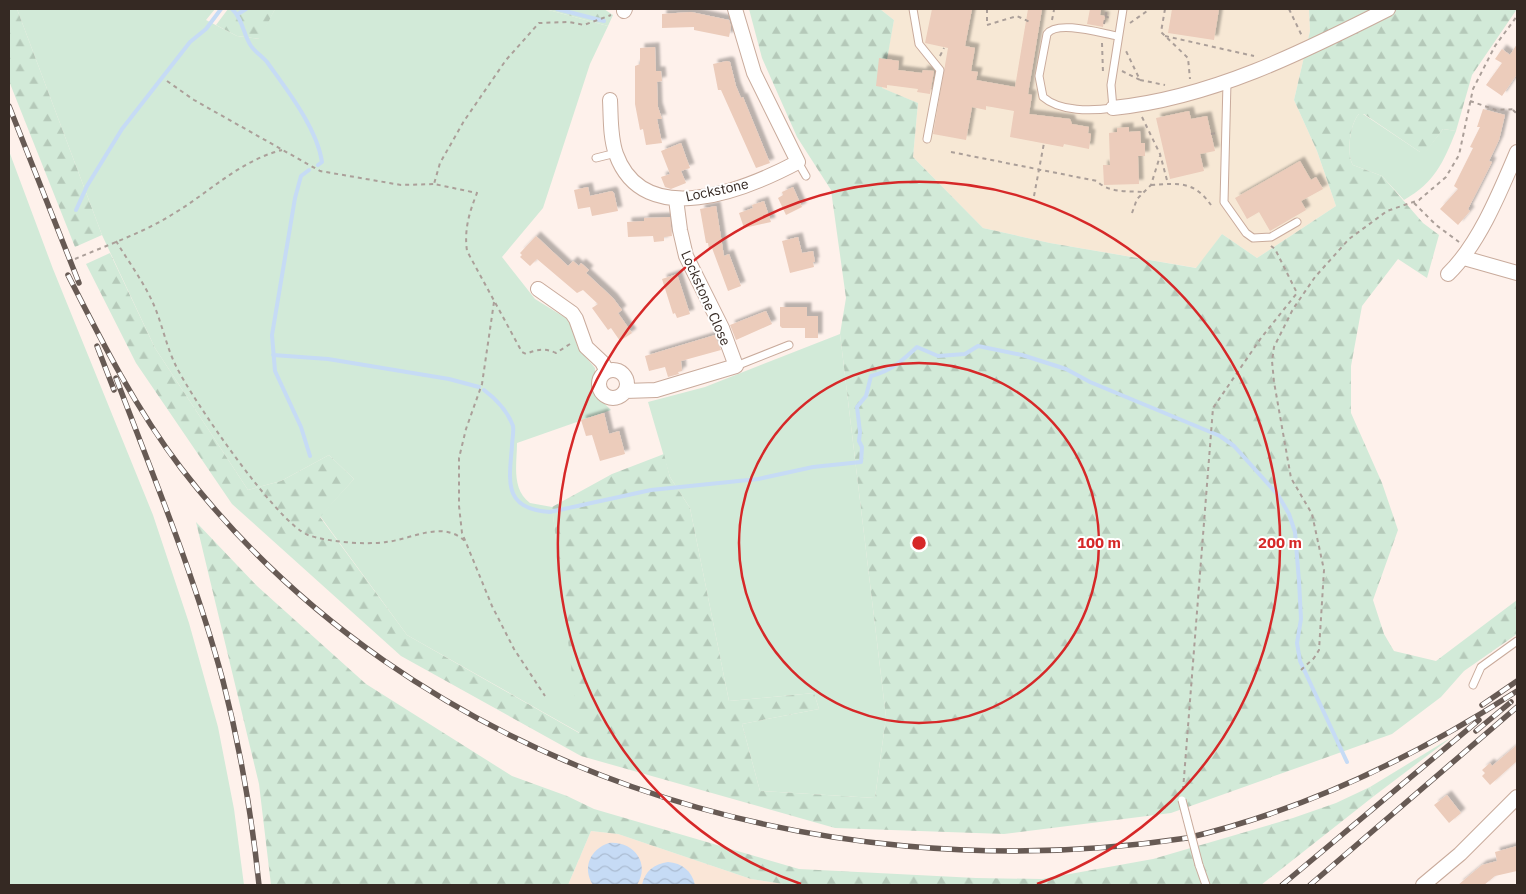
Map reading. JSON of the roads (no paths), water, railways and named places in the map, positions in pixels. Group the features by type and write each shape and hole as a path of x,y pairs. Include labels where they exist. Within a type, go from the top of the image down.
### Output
{"street":[{"path":"735,9 754,72 798,162"},
{"path":"1113,108 1136,106 1173,98 1227,82 1306,44 1388,9"},
{"name":"Lockstone","path":"610,100 612,133 616,153 628,174 638,184 661,197 676,199 722,192 753,183 798,162"},
{"path":"1448,274 1466,254 1506,180 1517,152"},
{"name":"Lockstone Close","path":"676,199 686,256 722,328 736,366"},
{"path":"1466,254 1517,273"},
{"path":"538,289 572,313 586,347 602,362 607,371"},
{"path":"626,391 628,383 624,375 616,370 607,371 601,378 602,392 614,398 626,391 656,390 736,366"},
{"path":"1423,885 1515,805"}],"lane":[{"path":"913,9 919,44 940,70 927,139"},
{"path":"1117,36 1060,27 1050,30 1047,34 1041,65 1040,87 1043,97 1058,104 1079,109 1113,108 1111,85 1117,36 1123,9"},
{"path":"1227,82 1224,202 1246,233 1252,238 1271,237 1297,222"},
{"path":"596,158 616,153"},
{"path":"798,162 806,176"},
{"path":"736,366 789,345"},
{"path":"1474,686 1481,667 1517,640"},
{"path":"1182,800 1206,885"}],"water":[{"path":"609,843 618,843 625,846 637,855 642,869 637,885 593,885 588,872 590,860 597,850"},
{"path":"668,862 678,864 686,869 694,880 695,885 642,885 645,876 651,869 658,864"}],"waterway":[{"path":"76,210 87,186 122,129 190,42 206,29 221,9"},
{"path":"232,9 236,13 251,46 267,62 308,123 319,149 322,162 318,165"},
{"path":"238,14 246,9"},
{"path":"557,9 604,21"},
{"path":"309,170 301,176 295,198 272,335 275,371 301,427 310,456"},
{"path":"484,390 501,406 513,426 510,471 512,491 524,505 535,510 550,512 651,490 758,479 813,467 861,462 862,447 859,441 860,432 857,407 866,396 871,376 896,365 917,347 938,356 965,354 978,346 1022,355 1066,369 1090,382 1220,436 1234,446 1278,495 1289,514 1295,532 1301,619 1297,643 1300,661 1347,762"},
{"path":"273,355 328,359 449,379 479,387"}],"railway":[{"path":"9,106 79,283"},
{"path":"68,275 134,399 181,468 275,572 383,660 503,732 632,786 767,825 906,846 1047,850 1187,838 1274,813 1358,779 1439,738 1517,691"},
{"path":"97,346 114,390"},
{"path":"116,378 187,566 212,642 235,731 245,782 259,885"},
{"path":"1482,705 1517,681"},
{"path":"1476,731 1511,702"},
{"path":"1310,885 1517,707"},
{"path":"1282,885 1479,720"}]}
